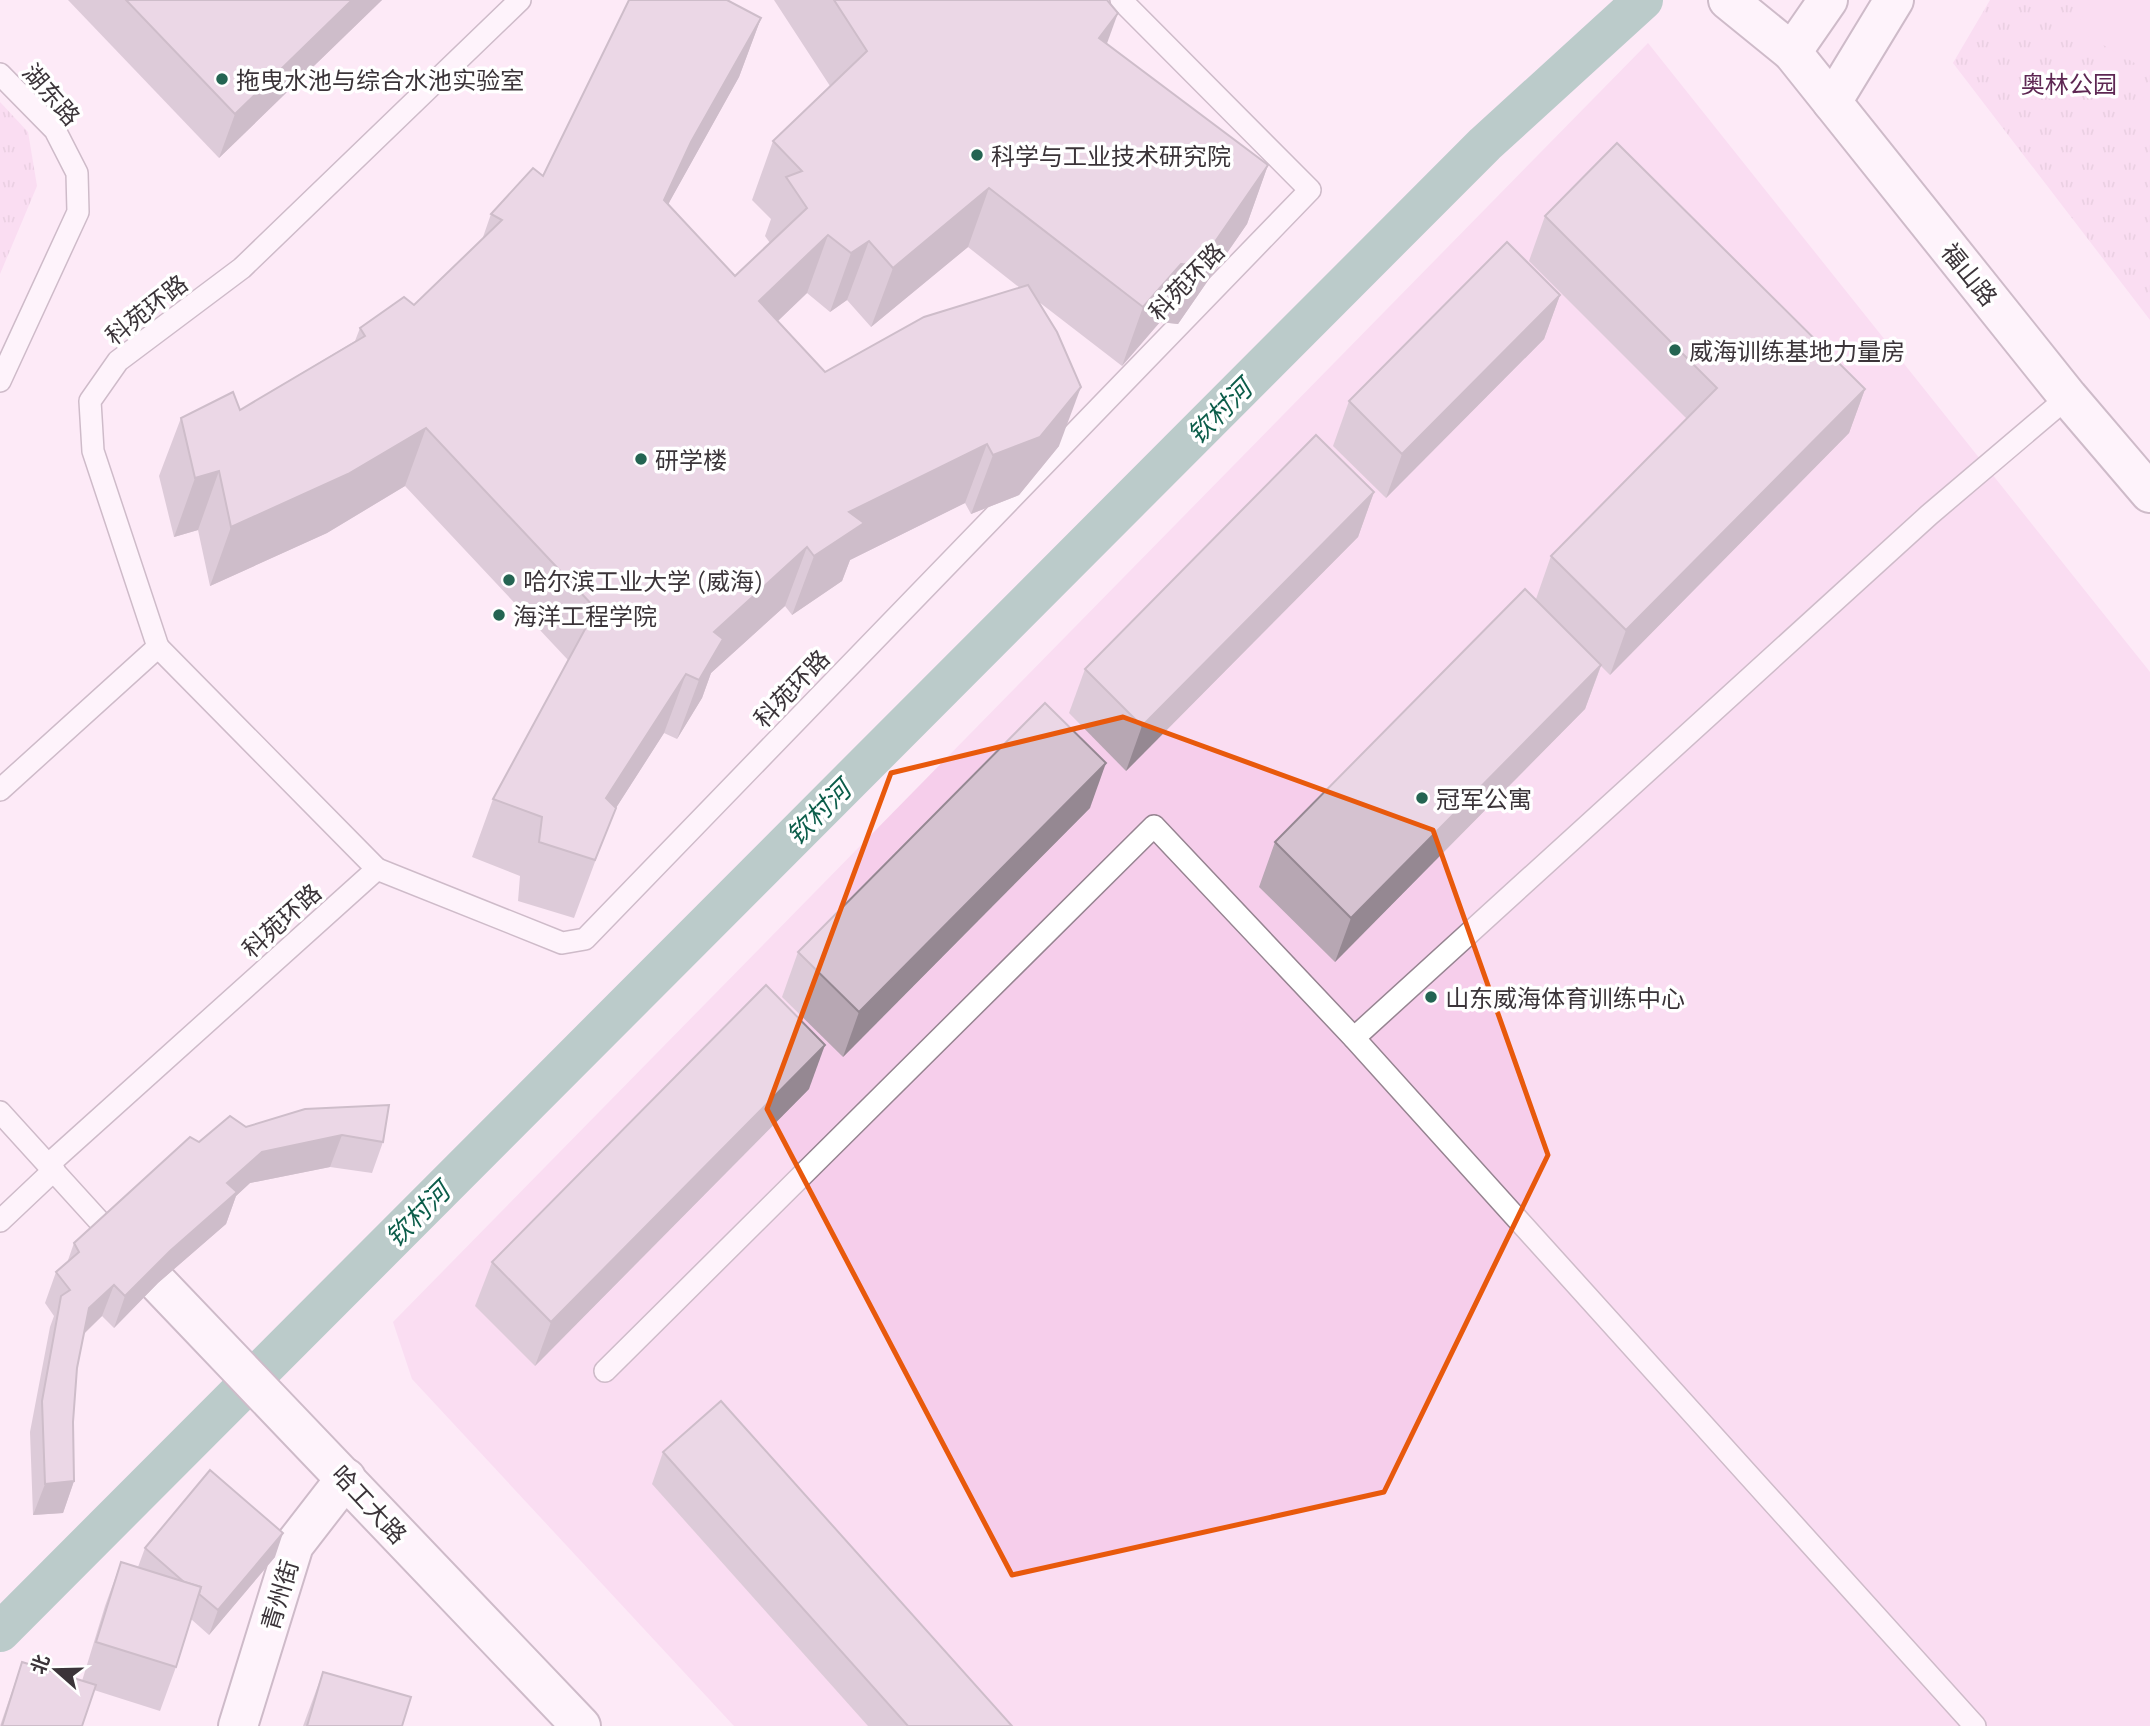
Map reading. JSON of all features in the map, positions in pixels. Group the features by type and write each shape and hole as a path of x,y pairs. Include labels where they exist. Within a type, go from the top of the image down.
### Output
{"main road":[{"name":"福山路","path":"1728,0 1792,52 2068,397 2150,493"},
{"path":"1792,52 1828,0"},
{"path":"1832,102 1894,0"},
{"name":"哈工大路","path":"158,1283 581,1726"},
{"name":"青州街","path":"239,1726 294,1545 346,1478"}],"lane":[{"name":"科苑环路","path":"158,647 93,451 90,401 118,361 242,268 520,0"},
{"name":"科苑环路","path":"0,1221 52,1167 377,869 562,943 585,939 1310,190 1121,0"},
{"name":"湖东路","path":"0,74 55,130 77,173 78,212 0,381"},
{"path":"1354,1038 1929,515 2068,397"},
{"path":"0,790 158,647 377,869"},
{"path":"605,1371 1154,826 1354,1038 1975,1726"},
{"path":"0,1112 110,1233"}],"highlighted area":[{"path":"1123,717 1433,830 1548,1155 1384,1492 1012,1575 767,1109 891,773"}],"green space":[{"name":"奥林公园","path":"1990,0 2150,0 2150,320 1953,63"},
{"path":"2092,0 2150,0 2150,64 2147,70 2075,29"},
{"name":"山东威海体育训练中心","path":"1648,43 2150,672 2150,1726 734,1726 412,1379 393,1322"},
{"path":"2150,91 2150,126 2133,109"},
{"path":"0,102 28,132 37,186 0,274"}],"building":[{"path":"126,0 352,0 235,114"},
{"path":"629,0 727,0 761,18 691,142 664,200 735,276 807,208 786,177 802,171 773,141 867,51 834,0 1107,0 1118,13 1099,38 1268,165 1199,265 1181,264 1143,307 989,188 893,268 869,241 851,253 828,235 759,301 825,372 924,317 1028,285 1057,332 1081,387 1040,437 993,455 987,444 849,512 864,523 814,556 807,547 714,632 723,639 699,680 686,674 606,798 616,808 595,860 539,842 542,817 493,799 596,609 426,428 348,474 231,527 219,471 195,478 181,418 233,392 240,410 365,336 360,328 404,297 414,305 502,220 491,214 533,168 543,176"},
{"path":"1617,143 1865,389 1626,630 1551,556 1717,388 1545,216"},
{"path":"1507,242 1560,295 1402,454 1349,401"},
{"path":"1316,435 1374,492 1142,726 1085,669"},
{"name":"冠军公寓","path":"1525,589 1601,665 1351,918 1275,842"},
{"path":"1045,703 1106,763 859,1012 798,952"},
{"path":"766,985 825,1045 551,1322 492,1262"},
{"path":"389,1105 383,1142 342,1135 262,1152 227,1183 237,1192 170,1251 125,1296 114,1285 89,1308 77,1368 73,1422 74,1481 45,1484 42,1401 61,1296 70,1290 56,1272 79,1252 74,1243 190,1137 199,1142 230,1116 246,1127 305,1109"},
{"path":"721,1401 1012,1726 908,1726 663,1452"},
{"path":"210,1470 283,1533 218,1610 199,1594 201,1587 184,1582 145,1548"},
{"path":"121,1562 201,1587 176,1667 96,1642"},
{"path":"22,1662 96,1685 82,1726 2,1726"},
{"path":"323,1672 411,1697 402,1726 307,1726"}],"waterway":[{"name":"钦村河","path":"0,1632 1485,144 1643,0"}],"place":[{"name":"拖曳水池与综合水池实验室","path":"222,79"},
{"name":"科学与工业技术研究院","path":"977,155"},
{"name":"威海训练基地力量房","path":"1675,350"},
{"name":"研学楼","path":"641,459"},
{"name":"哈尔滨工业大学 (威海)","path":"509,580"},
{"name":"海洋工程学院","path":"499,615"},
{"name":"冠军公寓","path":"1422,798"},
{"name":"山东威海体育训练中心","path":"1431,997"}]}
